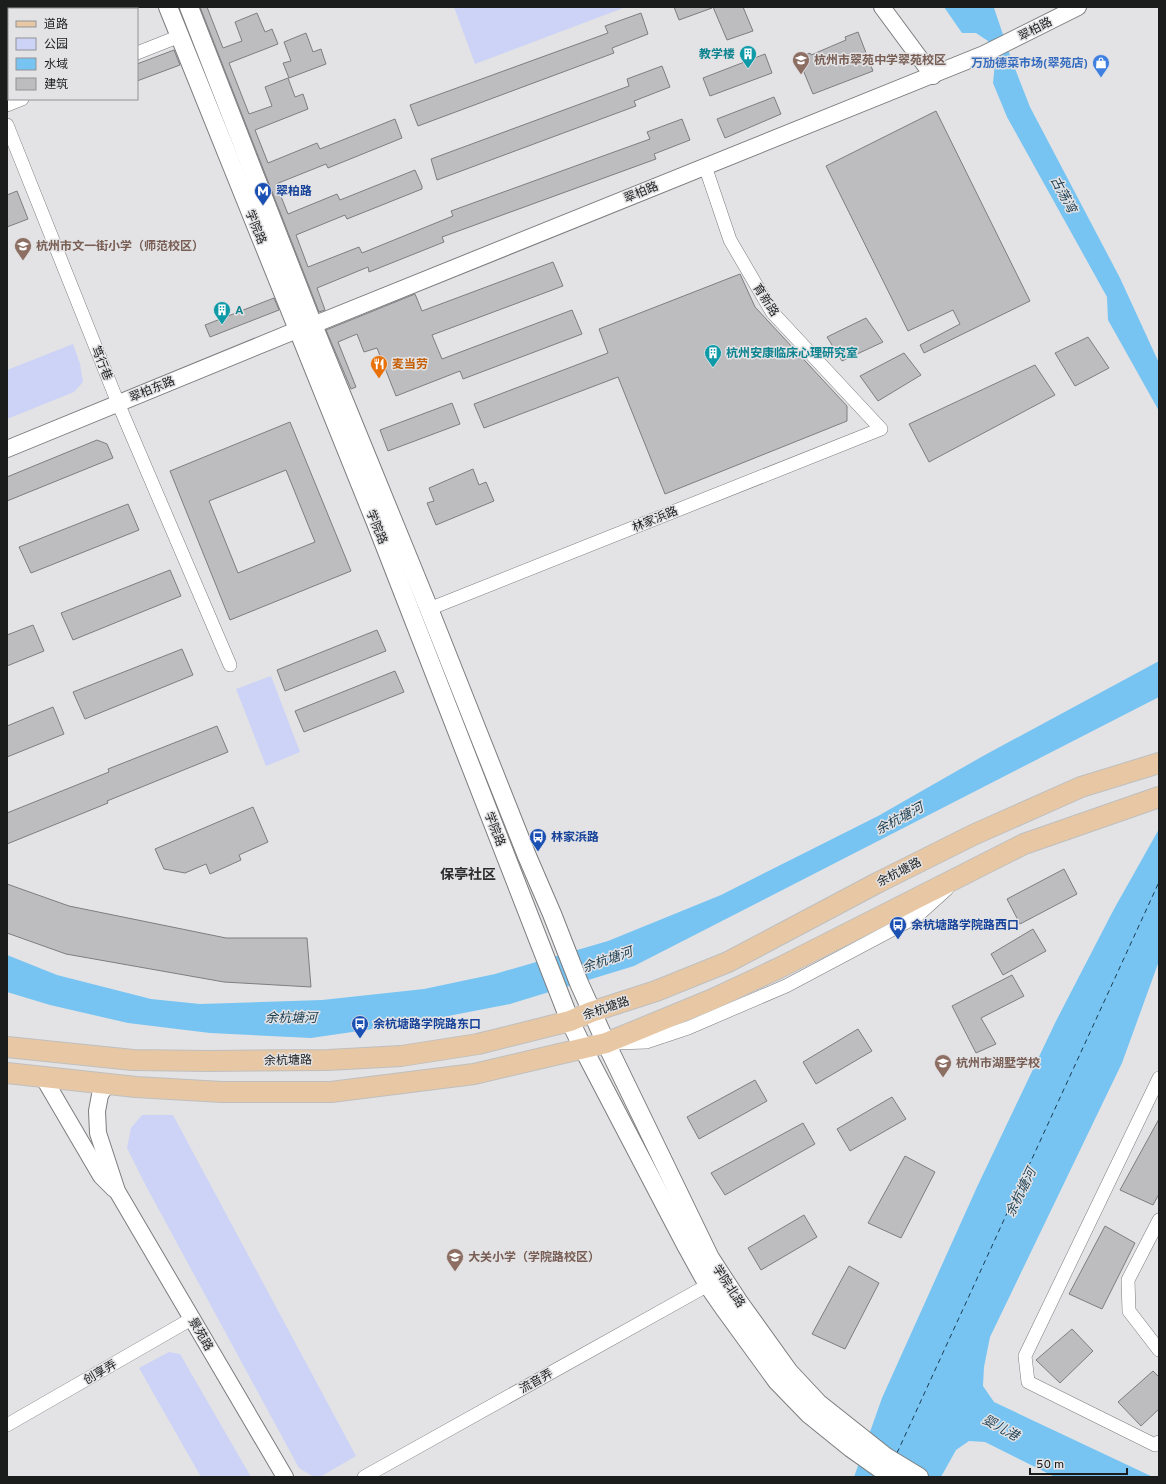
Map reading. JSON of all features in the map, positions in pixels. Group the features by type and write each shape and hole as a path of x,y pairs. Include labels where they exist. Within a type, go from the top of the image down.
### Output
{"main road":[{"name":"学院路","path":"168,7 305,328 428,609 579,983 606,1043"},
{"name":"学院路","path":"189,7 399,582 570,1021 583,1048"},
{"name":"余杭塘路","path":"7,1047 133,1060 328,1060 393,1057 478,1044 570,1021 591,1012 656,991 728,962 966,838 1081,787 1159,763"},
{"path":"7,1073 107,1084 222,1092 330,1092 474,1074 606,1043 713,999 780,968 1024,844 1159,797"},
{"name":"学院北路","path":"606,1043 710,1258 738,1302 814,1408 851,1448 892,1477"},
{"name":"学院北路","path":"583,1048 708,1285 777,1381 886,1457 919,1477"}],"street":[{"path":"882,7 933,76"},
{"name":"翠柏路","path":"305,328 705,166 933,76 984,54 1078,7"},
{"path":"138,53 180,36"},
{"path":"7,105 20,100"},
{"name":"笃行巷","path":"7,125 118,403 230,665"},
{"name":"育新路","path":"705,166 730,240 772,312 880,428"},
{"name":"翠柏东路","path":"7,449 305,328"},
{"name":"林家浜路","path":"428,609 880,428"},
{"name":"景苑路","path":"43,1077 101,1176 116,1191 193,1318 285,1477"},
{"path":"1159,1078 1025,1356 1028,1382 1155,1445 1159,1442"},
{"name":"景苑路","path":"107,1084 100,1095 96,1115 98,1133 116,1191"},
{"path":"1159,1220 1128,1280 1128,1312 1159,1350"},
{"name":"流音弄","path":"364,1477 708,1285"},
{"name":"创享弄","path":"7,1425 193,1318"}],"green space":[{"path":"454,7 626,7 475,64"},
{"path":"73,344 80,364 83,382 74,392 7,419 7,370"},
{"path":"271,676 300,752 266,766 236,689"},
{"path":"142,1115 173,1115 356,1456 320,1477 314,1477 299,1468 146,1186 127,1148 131,1128"},
{"path":"169,1352 180,1354 251,1477 201,1477 139,1368"}],"water":[{"name":"古荡湾","path":"944,7 994,8 1030,107 1120,278 1159,363 1159,411 1108,320 1107,297 1007,117 993,83 995,63 988,41 976,33 962,33"},
{"name":"余杭塘河","path":"1159,661 1159,697 634,966 510,1004 407,1024 311,1038 210,1033 128,1023 50,1005 7,992 7,955 57,975 151,999 200,1004 322,1000 424,989 495,974 608,941 721,895 878,816 983,756"},
{"path":"1159,829 1159,961 1122,1063 990,1337 984,1367 983,1386 994,1402 1153,1477 1055,1477 985,1442 969,1441 956,1450 941,1477 854,1477 882,1398 977,1187 1056,1021 1114,909"}],"building":[{"path":"200,7 207,7 223,48 242,41 235,22 257,13 265,32 272,29 278,44 229,63 249,114 272,106 265,87 288,78 295,97 303,94 308,109 255,130 268,163 317,143 320,149 395,119 402,138 328,168 326,164 276,184 288,214 337,194 340,200 415,170 422,186 422,189 347,219 345,215 296,235 308,267 359,247 362,253 453,216 451,211 650,139 647,132 682,119 690,140 654,154 656,159 442,237 444,242 369,272 368,267 317,288 325,310 319,312"},
{"path":"674,7 712,7 712,8 679,20"},
{"path":"713,7 743,7 753,31 727,40"},
{"path":"641,13 648,34 612,48 614,53 418,126 410,105 608,33 605,26"},
{"path":"858,32 873,71 813,94 798,58 810,53 811,55 846,40 845,37"},
{"path":"306,33 313,52 321,49 326,64 289,78 283,63 291,61 284,42"},
{"path":"174,50 180,65 138,81 138,64"},
{"path":"765,54 772,73 710,96 703,78"},
{"path":"662,66 670,87 634,101 636,106 437,180 431,159 629,86 627,79"},
{"path":"774,97 781,114 725,138 717,119"},
{"path":"936,111 1030,301 924,353 920,345 960,324 953,310 908,331 826,166"},
{"path":"17,191 28,219 7,227 7,195"},
{"path":"553,262 563,286 432,335 442,359 572,310 582,334 463,379 460,371 396,396 377,348 364,352 357,334 338,342 356,387 351,389 326,330 415,294 422,311"},
{"name":"杭州安康临床心理研究室","path":"740,274 755,307 847,406 847,421 665,494 618,377 484,428 474,404 608,353 599,329"},
{"path":"274,298 279,310 210,337 205,325"},
{"path":"866,318 883,342 842,361 827,337"},
{"path":"1088,337 1109,368 1075,386 1055,353"},
{"path":"904,353 921,375 878,401 860,376"},
{"path":"1035,365 1055,395 929,462 909,424"},
{"path":"452,403 460,424 388,451 380,430"},
{"path":"290,422 351,571 230,620 170,471","holes":["286,470 315,542 238,573 209,501"]},
{"path":"97,440 107,444 113,458 7,501 7,477"},
{"path":"473,469 479,485 486,482 494,501 436,525 427,503 434,501 429,488"},
{"path":"128,504 139,530 31,573 19,547"},
{"path":"170,570 181,596 73,640 61,613"},
{"path":"33,625 44,651 7,666 7,635"},
{"path":"377,630 386,651 285,691 277,670"},
{"path":"182,649 193,675 85,719 73,692"},
{"path":"395,671 404,692 304,732 295,711"},
{"path":"53,707 64,734 7,757 7,726"},
{"path":"217,726 228,752 107,801 108,803 7,844 7,813 109,772 108,769"},
{"path":"253,807 268,842 239,855 241,860 210,874 206,864 185,873 164,869 155,849"},
{"path":"1064,869 1077,894 1020,924 1007,899"},
{"path":"7,884 69,906 226,938 307,938 311,987 224,982 66,954 7,933"},
{"path":"1033,929 1046,951 1003,975 991,954"},
{"path":"1012,975 1024,996 981,1018 996,1044 976,1053 952,1006"},
{"path":"858,1029 872,1051 816,1084 803,1062"},
{"path":"755,1080 767,1101 699,1139 687,1117"},
{"path":"892,1097 906,1119 850,1151 837,1129"},
{"path":"1159,1119 1159,1194 1153,1205 1120,1190"},
{"path":"803,1123 815,1144 725,1195 711,1173"},
{"path":"905,1156 935,1172 901,1238 868,1223"},
{"path":"804,1215 817,1237 761,1270 748,1248"},
{"path":"1105,1226 1135,1243 1102,1309 1069,1294"},
{"path":"849,1266 879,1283 845,1349 812,1334"},
{"path":"1072,1329 1093,1351 1060,1383 1036,1360"},
{"path":"1153,1371 1159,1377 1159,1409 1141,1426 1118,1402"}],"ferry route":[{"path":"897,1453 1159,882"}],"place":[{"name":"教学楼","path":"748,69"},
{"name":"杭州市翠苑中学翠苑校区","path":"801,75"},
{"name":"万劢德菜巿场(翠苑店)","path":"1101,78"},
{"name":"翠柏路","path":"263,206"},
{"name":"杭州市文一街小学（师范校区）","path":"23,261"},
{"name":"A","path":"222,325"},
{"name":"杭州安康临床心理研究室","path":"713,368"},
{"name":"麦当劳","path":"379,379"},
{"name":"林家浜路","path":"538,852"},
{"name":"余杭塘路学院路西口","path":"898,940"},
{"name":"余杭塘路学院路东口","path":"360,1039"},
{"name":"杭州市湖墅学校","path":"943,1078"},
{"name":"大关小学（学院路校区）","path":"455,1272"}],"district":[{"name":"保亭社区","path":"468,874"}],"water label":[{"name":"婴儿港","path":"1001,1427"}]}
